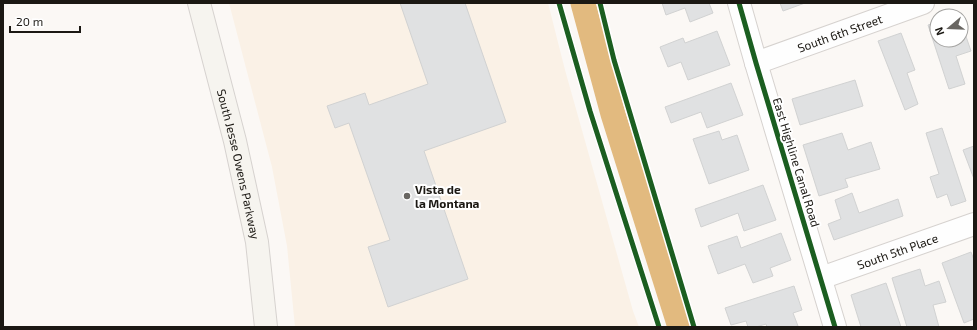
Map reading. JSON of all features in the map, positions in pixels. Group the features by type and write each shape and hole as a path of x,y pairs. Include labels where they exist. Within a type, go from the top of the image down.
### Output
{"street":[{"name":"South Jesse Owens Parkway","path":"199,3 235,141 255,234 266,327"},
{"name":"East Highline Canal Road","path":"739,3 835,327"},
{"name":"South 6th Street","path":"756,63 924,3"},
{"name":"South 5th Place","path":"821,278 974,224"}],"shaded area":[{"path":"229,3 548,3 565,70 633,311 639,327 295,327 287,246 272,167"}],"building":[{"name":"Vista de la Montana","path":"400,3 465,3 506,122 424,151 468,279 388,307 368,247 390,240 349,123 335,128 327,106 365,93 369,105 428,84"},
{"path":"662,3 709,3 713,13 690,22 685,8 666,15"},
{"path":"780,3 805,3 783,11"},
{"path":"717,31 730,65 688,80 681,62 668,67 660,47 683,38 685,43"},
{"path":"901,33 915,70 907,73 918,104 905,110 878,41"},
{"path":"969,45 971,51 956,56 965,84 949,89 936,48 969,48"},
{"path":"855,80 863,106 800,125 792,99"},
{"path":"731,83 743,115 707,128 701,112 671,123 665,107"},
{"path":"942,128 966,201 951,206 947,194 937,198 930,177 939,174 926,133"},
{"path":"719,131 722,140 737,135 749,170 709,184 693,139"},
{"path":"842,133 848,150 871,142 880,169 845,179 848,187 819,196 803,145"},
{"path":"974,146 974,179 963,150"},
{"path":"763,185 776,220 744,231 738,213 701,227 695,209"},
{"path":"852,193 859,213 898,199 903,216 834,240 828,224 841,219 835,200"},
{"path":"781,233 791,260 770,268 773,276 753,283 745,264 718,274 708,246 737,236 741,248"},
{"path":"971,252 974,260 974,319 964,323 942,263"},
{"path":"920,269 925,286 939,281 946,302 933,305 939,327 907,327 892,278"},
{"path":"886,283 901,327 861,327 851,295"},
{"path":"794,286 802,310 793,313 798,326 767,327 766,324 756,327 748,327 746,321 731,325 725,308"}],"waterway":[{"path":"583,3 613,114 680,327"}],"cycle path":[{"path":"559,3 590,111 659,327"},
{"path":"600,3 614,60 694,327"},
{"path":"739,3 835,327"}],"place":[{"name":"Vista de la Montana","path":"407,196"}]}
